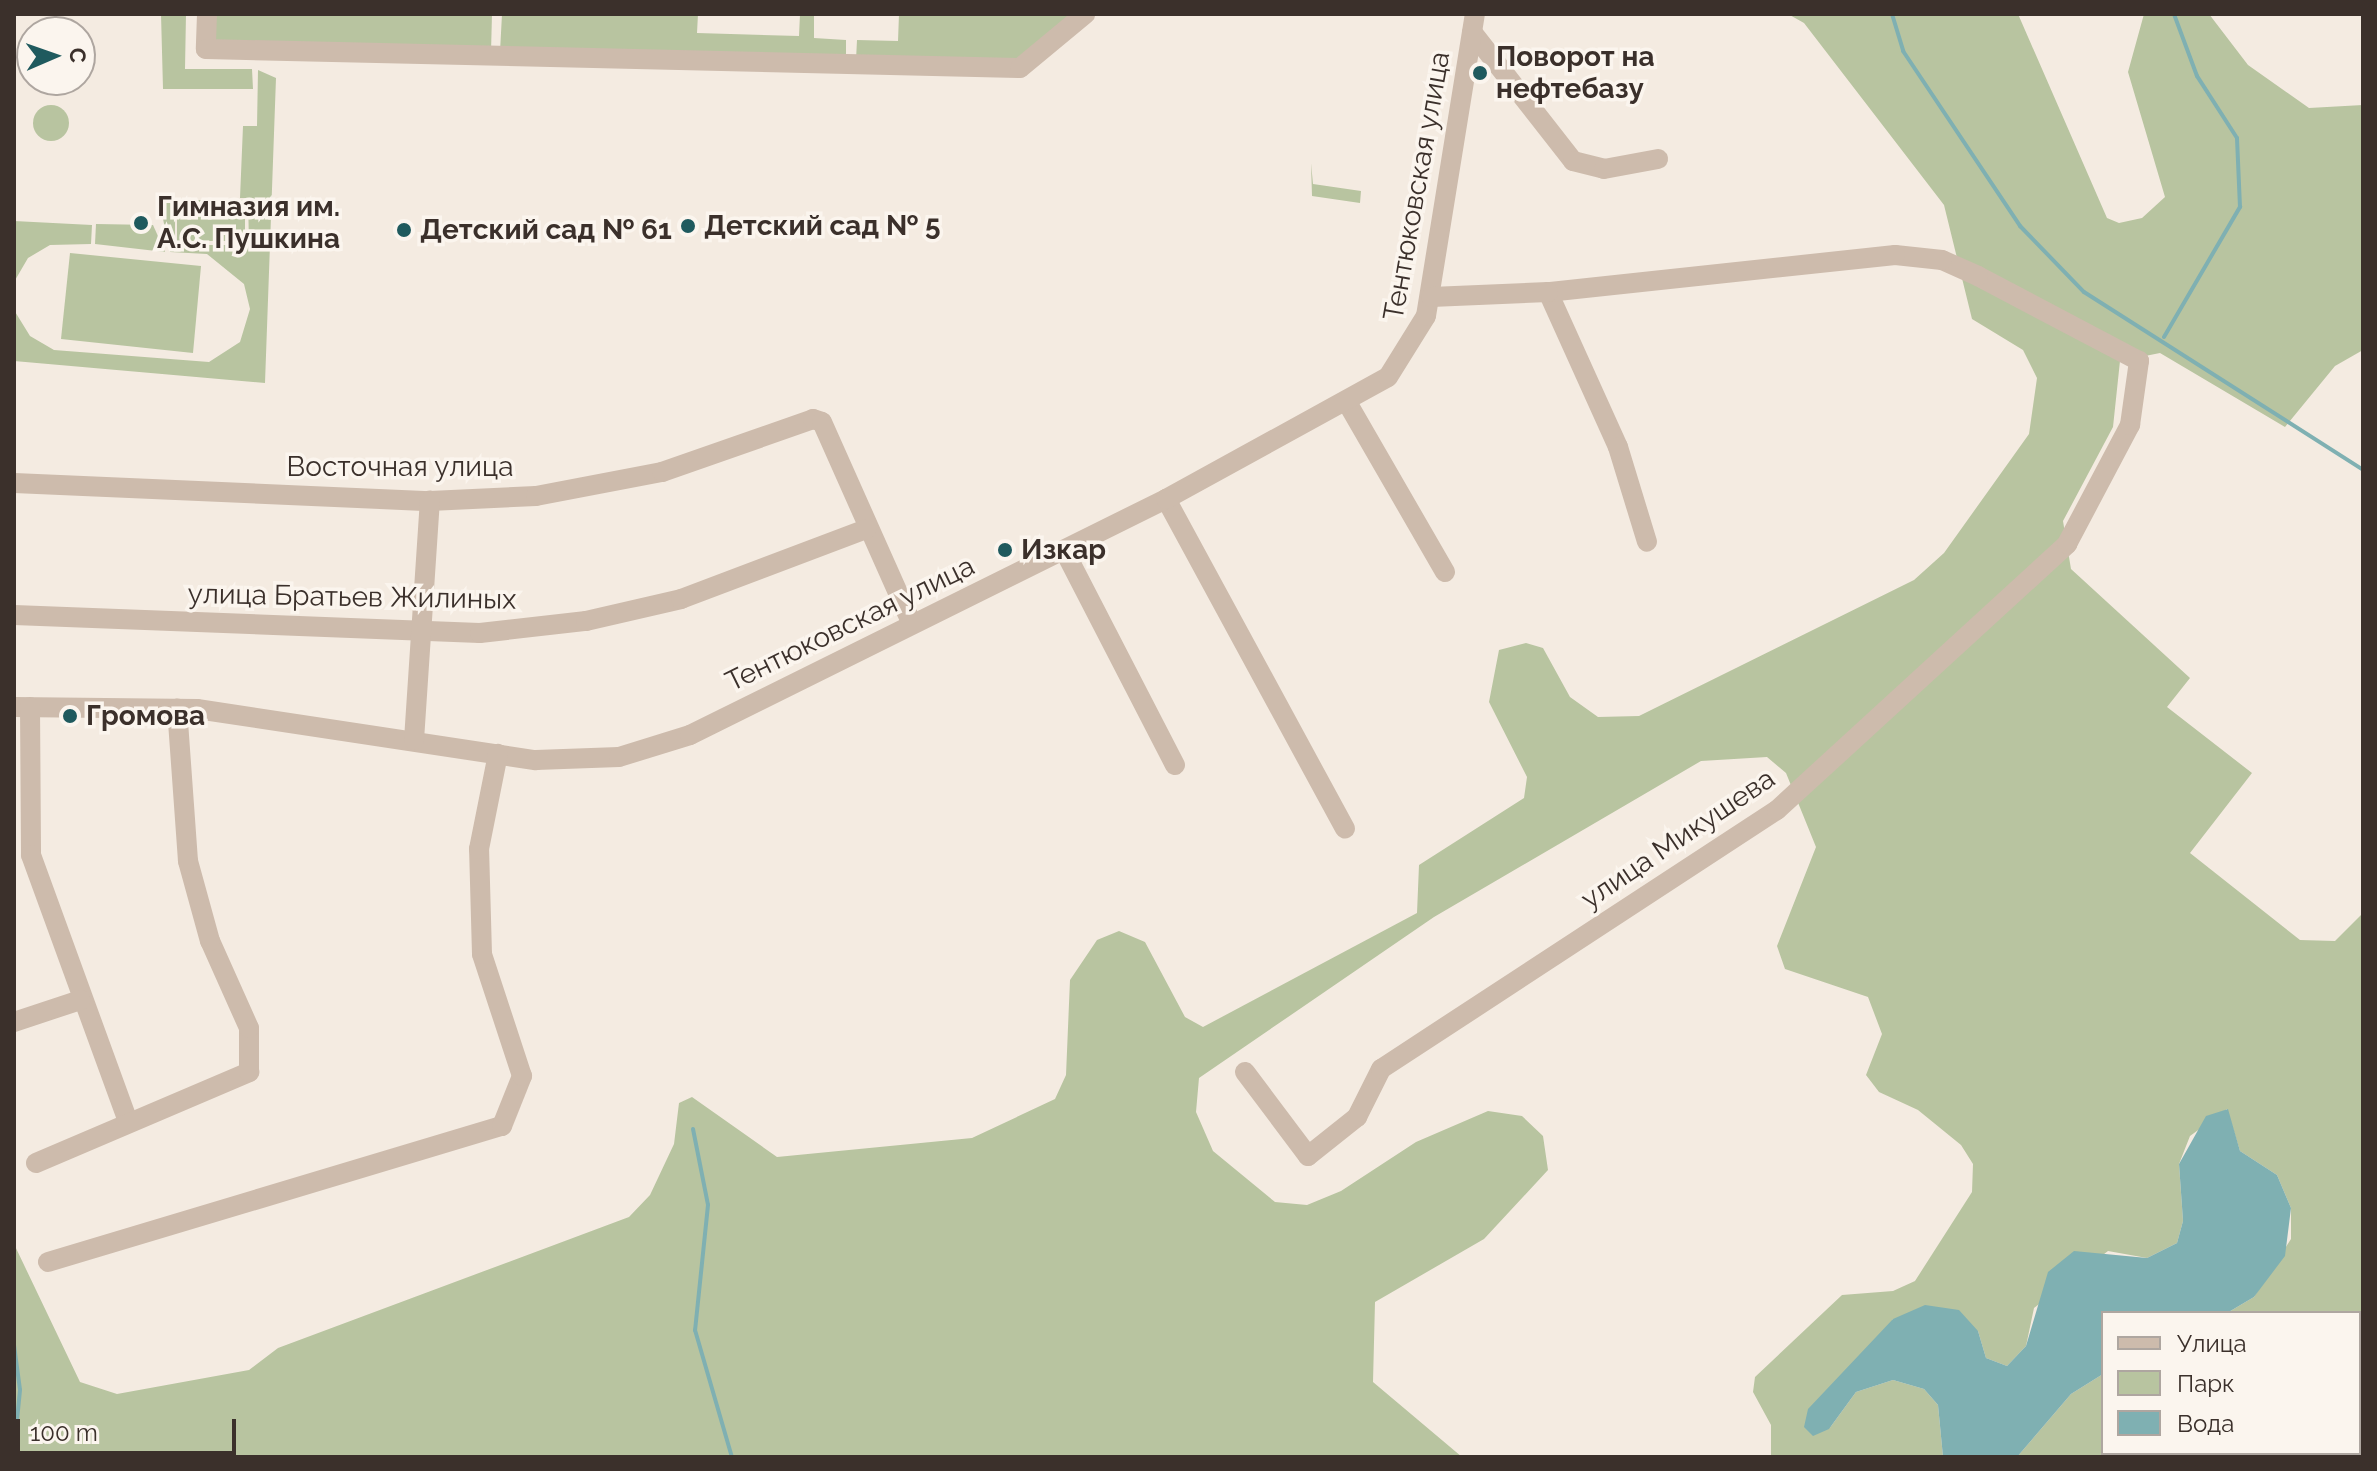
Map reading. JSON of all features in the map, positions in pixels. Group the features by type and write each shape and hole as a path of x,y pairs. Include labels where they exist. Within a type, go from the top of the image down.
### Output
{"street":[{"path":"207,14 206,49 1020,68 1085,14"},
{"path":"1474,23 1573,161 1604,169 1658,159"},
{"name":"Тентюковская улица","path":"22,707 177,708 498,754 574,761 645,752 1166,499 1348,404 1401,363 1423,329 1431,297 1474,23"},
{"name":"улица Микушева","path":"1245,1072 1308,1156 1357,1117 1381,1069 1777,810 2067,544 2130,425 2139,361 1942,260 1858,256 1548,292"},
{"path":"1431,297 1548,292 1618,447 1647,542"},
{"path":"1348,404 1445,572"},
{"name":"Восточная улица","path":"14,483 430,501 603,484 662,472 805,419 822,422 866,529"},
{"path":"1166,499 1345,829"},
{"path":"414,740 430,501"},
{"path":"866,529 912,624"},
{"name":"улица Братьев Жилиных","path":"14,615 423,631 586,621 758,573 866,529"},
{"path":"1064,550 1175,765"},
{"path":"22,707 31,855 80,1000 128,1121"},
{"path":"36,1163 128,1121 233,1083 249,1072 254,1055 196,902 177,708"},
{"path":"48,1262 502,1126 522,1076 482,954 479,849 498,754"},
{"path":"14,1022 80,1000"}],"green space":[{"path":"161,14 186,14 185,69 252,69 253,89 163,89"},
{"path":"213,14 492,14 491,52 213,43"},
{"path":"502,14 698,14 697,33 799,36 800,14 814,14 814,38 846,40 846,59 500,52"},
{"path":"899,14 1074,14 1019,61 856,60 857,40 898,41"},
{"path":"1788,14 2018,14 2107,218 2119,223 2142,218 2165,197 2128,72 2144,14 2209,14 2248,65 2309,108 2363,105 2363,350 2335,366 2285,427 2160,353 2120,361 2113,427 2063,521 2071,569 2190,678 2167,707 2252,773 2190,853 2300,940 2335,941 2363,913 2363,1457 2017,1457 2071,1394 2101,1375 2101,1455 2361,1455 2361,1311 2230,1311 2254,1297 2291,1239 2291,1208 2277,1175 2240,1151 2227,1109 2190,1136 2179,1164 2183,1221 2177,1243 2147,1258 2108,1251 2034,1308 2026,1346 2007,1366 1986,1358 1978,1331 1893,1319 1829,1429 1856,1392 1893,1380 1924,1389 1938,1405 1943,1457 1771,1457 1771,1425 1753,1392 1755,1377 1842,1295 1893,1291 1915,1281 1972,1192 1973,1164 1961,1145 1918,1110 1879,1092 1866,1075 1882,1034 1868,997 1785,969 1777,946 1816,847 1786,773 1767,757 1701,761 1434,917 1199,1078 1196,1112 1213,1151 1275,1202 1307,1205 1341,1191 1416,1142 1488,1111 1522,1116 1543,1136 1548,1170 1484,1239 1375,1302 1373,1382 1462,1457 14,1457 14,1244 80,1382 117,1394 249,1370 278,1348 629,1217 650,1195 674,1144 679,1103 692,1097 777,1157 972,1138 1055,1099 1066,1075 1070,980 1097,940 1119,931 1145,942 1185,1017 1203,1027 1417,913 1419,865 1524,798 1527,777 1489,702 1499,650 1526,643 1543,648 1570,697 1598,717 1639,716 1914,580 1944,553 2029,434 2037,378 2023,350 1972,319 1944,205 1804,23"},
{"path":"258,70 276,78 265,383 14,361 14,310 30,336 54,350 209,362 240,342 250,309 244,284 207,254 170,252 159,200 175,200 175,245 249,245 248,198 240,198 243,126 257,126"},
{"path":"51,105 63,111 69,123 63,135 51,141 39,135 33,123 39,111"},
{"path":"1311,163 1313,184 1361,191 1360,203 1312,196"},
{"path":"177,200 245,200 245,241 177,241"},
{"path":"14,221 92,225 91,244 50,245 28,258 14,282"},
{"path":"96,224 153,225 165,252 95,244"},
{"path":"70,253 201,266 193,353 61,339"}],"water":[{"path":"2228,1109 2240,1151 2277,1175 2291,1208 2285,1256 2254,1297 2230,1311 2101,1311 2101,1375 2071,1394 2017,1457 1943,1457 1938,1405 1924,1389 1893,1380 1856,1392 1829,1429 1813,1436 1804,1427 1808,1409 1893,1319 1925,1305 1959,1310 1978,1331 1986,1358 2007,1366 2026,1346 2048,1272 2074,1251 2147,1258 2177,1243 2183,1221 2179,1164 2206,1116"}],"waterway":[{"path":"1892,14 1903,51 2020,226 2084,292 2363,470"},
{"path":"2164,337 2240,207 2237,138 2197,76 2174,14"},
{"path":"693,1129 708,1205 695,1330 732,1457"},
{"path":"14,1345 20,1390 14,1450"}],"place":[{"name":"Поворот на нефтебазу","path":"1480,73"},
{"name":"Гимназия им. А.С. Пушкина","path":"141,223"},
{"name":"Детский сад № 5","path":"688,226"},
{"name":"Детский сад № 61","path":"404,230"},
{"name":"Изкар","path":"1005,550"},
{"name":"Громова","path":"70,716"}]}
